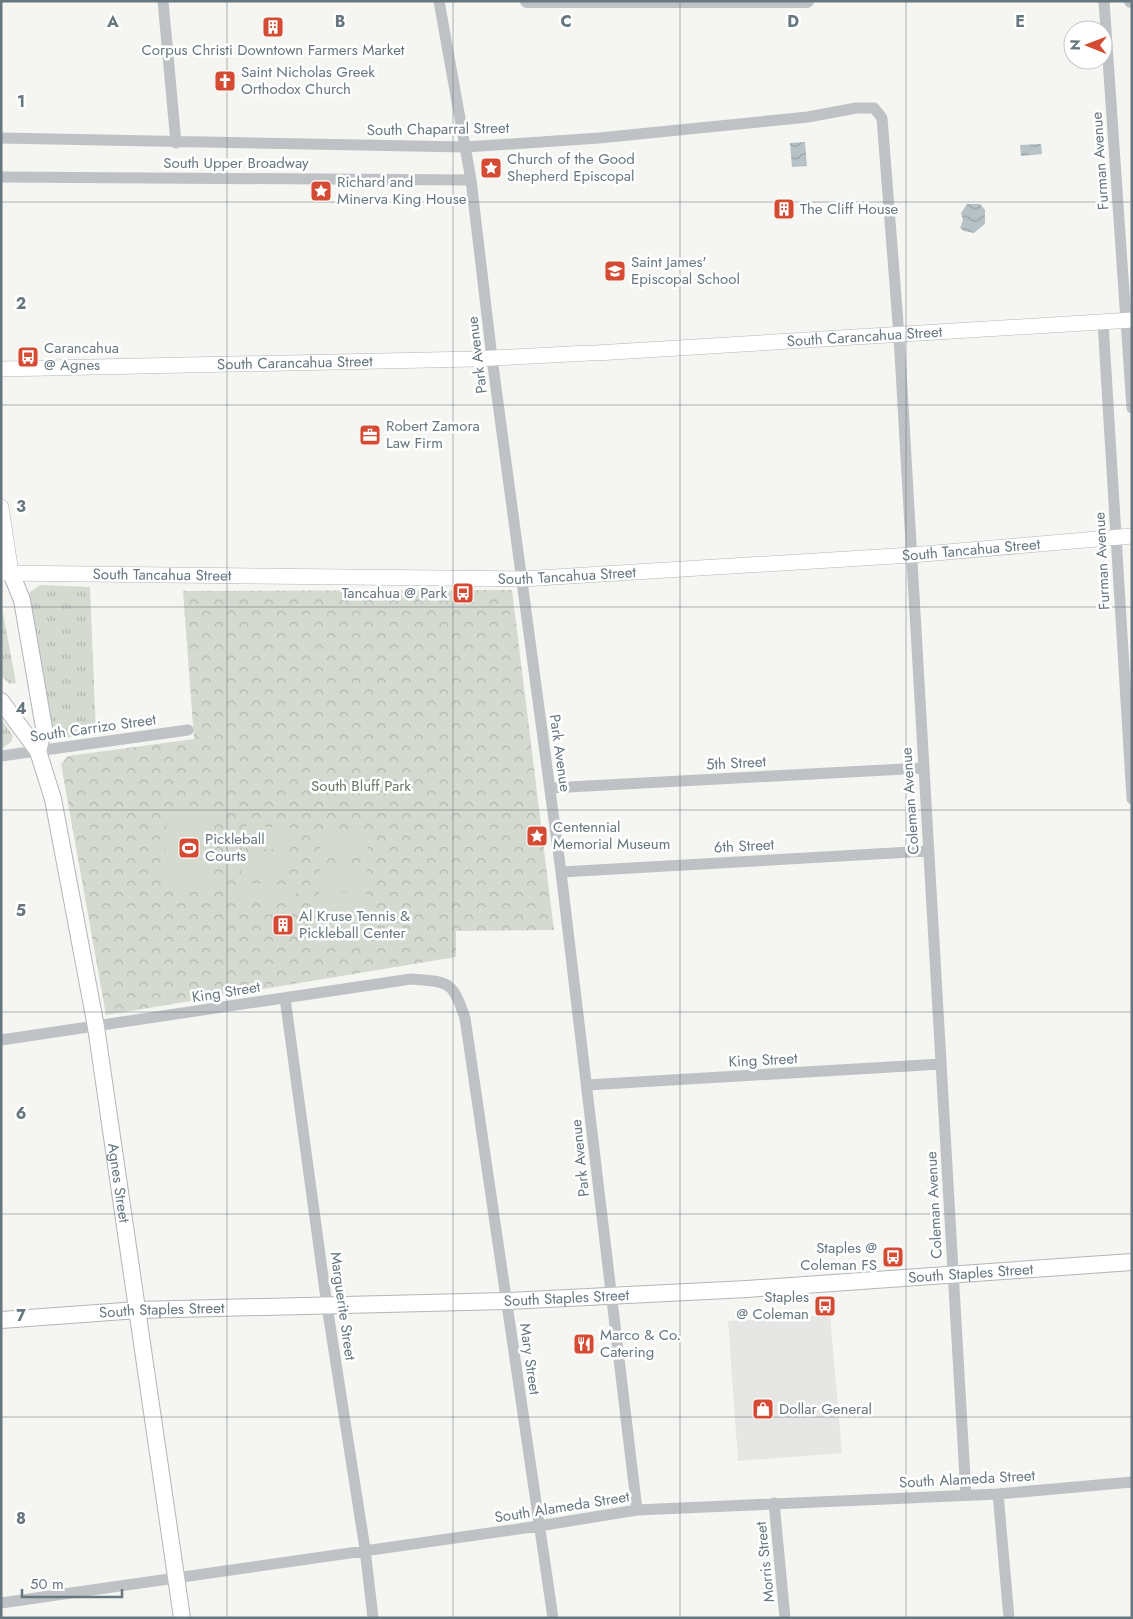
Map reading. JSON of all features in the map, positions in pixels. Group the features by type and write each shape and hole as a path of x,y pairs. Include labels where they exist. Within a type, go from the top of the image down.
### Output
{"main road":[{"name":"South Carancahua Street","path":"1,369 492,358 899,336 1129,320"},
{"path":"1,506 6,573 22,600 44,728 38,751"},
{"name":"South Tancahua Street","path":"6,573 522,579 912,555 1132,536"},
{"path":"1,701 38,751"},
{"name":"Agnes Street","path":"38,751 53,799 96,1026 182,1618"},
{"name":"South Staples Street","path":"1,1320 138,1310 506,1301 953,1276 1132,1262"}],"street":[{"path":"163,1 176,143"},
{"name":"Park Avenue","path":"439,1 471,180 492,358 561,872 637,1510"},
{"path":"527,1 807,1"},
{"name":"Furman Avenue","path":"1104,1 1129,320 1132,408"},
{"name":"South Chaparral Street","path":"1,138 176,143 466,147 618,136 790,119 856,108 874,108"},
{"name":"Coleman Avenue","path":"874,108 882,118 899,336 966,1495"},
{"name":"South Upper Broadway","path":"1,176 471,180"},
{"name":"Furman Avenue","path":"1104,322 1132,799"},
{"name":"South Carrizo Street","path":"1,756 188,730"},
{"name":"5th Street","path":"550,788 923,768"},
{"name":"6th Street","path":"561,872 928,851"},
{"name":"King Street","path":"1,1040 410,979 443,982 453,988"},
{"name":"Mary Street","path":"453,988 465,1018 552,1618"},
{"name":"Marguerite Street","path":"285,998 327,1306 365,1549 373,1618"},
{"name":"King Street","path":"587,1085 941,1064"},
{"name":"South Alameda Street","path":"1,1602 365,1549 539,1526 637,1510 998,1494 1132,1482"},
{"path":"998,1494 1009,1618"},
{"name":"Morris Street","path":"774,1503 786,1618"}],"shaded area":[{"path":"830,1315 842,1453 738,1461 728,1321"}],"green space":[{"path":"40,585 90,587 96,734 65,737 55,733 51,728 28,600 30,592"},
{"name":"South Bluff Park","path":"512,590 554,930 456,931 456,957 106,1015 61,764 68,756 194,739 183,591"},
{"path":"1,602 16,683 10,684 1,676"},
{"path":"1,719 13,736 11,742 1,749"},
{"name":"Pickleball Courts","path":"167,807 214,808 211,889 164,888"},
{"path":"243,826 291,828 290,850 242,848"},
{"path":"321,833 368,835 368,857 320,855"},
{"path":"242,855 289,856 288,878 241,877"},
{"path":"320,863 367,864 367,887 319,885"},
{"path":"241,883 288,885 289,887 296,888 296,900 240,901 240,898 232,897 233,885 240,885"},
{"path":"319,892 366,893 366,916 318,914"},
{"path":"318,921 365,923 365,945 317,944"}],"water":[{"path":"805,142 807,166 792,167 790,143"},
{"path":"1041,144 1042,154 1021,156 1020,145"},
{"path":"967,204 980,204 985,210 985,224 974,233 960,228 963,220 961,213"}],"place":[{"name":"Corpus Christi Downtown Farmers Market","path":"273,27"},
{"name":"Saint Nicholas Greek Orthodox Church","path":"225,81"},
{"name":"Church of the Good Shepherd Episcopal","path":"491,168"},
{"name":"Richard and Minerva King House","path":"321,191"},
{"name":"The Cliff House","path":"784,209"},
{"name":"Saint James' Episcopal School","path":"615,271"},
{"name":"Carancahua @ Agnes","path":"28,357"},
{"name":"Robert Zamora Law Firm","path":"370,435"},
{"name":"Tancahua @ Park","path":"463,593"},
{"name":"Centennial Memorial Museum","path":"537,836"},
{"name":"Pickleball Courts","path":"189,848"},
{"name":"Al Kruse Tennis & Pickleball Center","path":"283,925"},
{"name":"Staples @ Coleman FS","path":"893,1257"},
{"name":"Staples @ Coleman","path":"825,1306"},
{"name":"Marco & Co. Catering","path":"584,1344"},
{"name":"Dollar General","path":"763,1409"}]}
